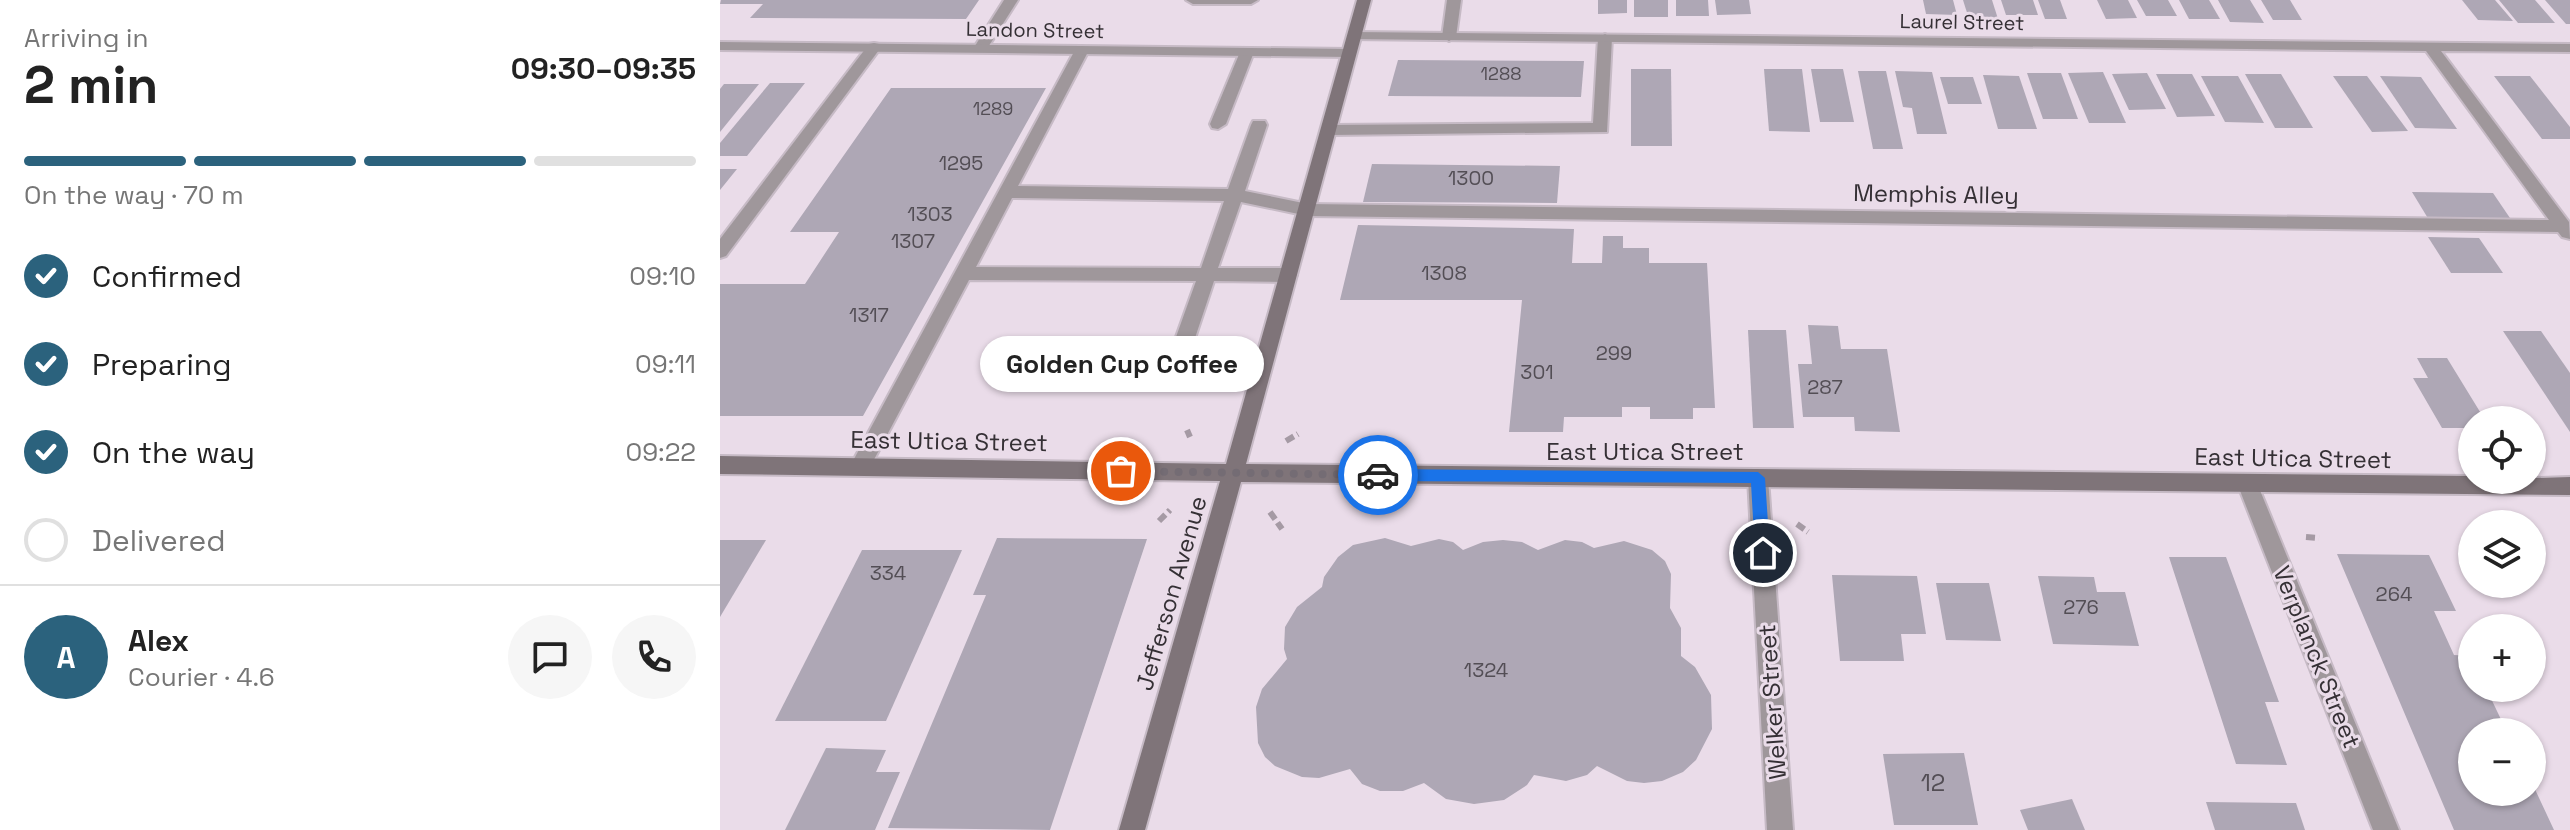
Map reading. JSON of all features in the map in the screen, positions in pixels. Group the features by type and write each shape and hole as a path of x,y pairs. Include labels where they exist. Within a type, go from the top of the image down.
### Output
{"street":[{"path":"980,49 1011,0"},
{"path":"1193,0 1251,0"},
{"name":"Jefferson Avenue","path":"1132,830 1308,210 1364,0"},
{"path":"1449,37 1454,0"},
{"name":"Laurel Street","path":"1352,44 1449,37 2570,48"},
{"path":"1329,130 1601,128 1605,38"},
{"name":"Landon Street","path":"720,46 1247,52 1352,44"},
{"path":"2430,46 2566,231"},
{"path":"720,252 874,47"},
{"path":"861,465 1082,50"},
{"path":"1218,124 1247,52"},
{"path":"1176,365 1259,125"},
{"name":"Memphis Alley","path":"1007,192 1235,195 1308,210 2566,231"},
{"path":"964,273 1288,275"},
{"name":"East Utica Street","path":"720,465 2570,486"},
{"name":"Welker Street","path":"1758,478 1780,830"},
{"name":"Verplanck Street","path":"2247,483 2386,830"}],"path":[{"path":"1187,430 1190,437"},
{"path":"1286,441 1298,434"},
{"path":"1159,521 1170,510"},
{"path":"1270,512 1282,529"},
{"path":"1797,524 1808,532"},
{"path":"2306,537 2319,538"}],"building":[{"path":"721,0 979,0 966,19 750,18 763,4 720,4"},
{"path":"1598,0 1627,0 1627,13 1598,14"},
{"path":"1634,0 1668,0 1668,17 1634,17"},
{"path":"1676,0 1708,0 1709,16 1676,16"},
{"path":"1715,0 1749,0 1751,14 1717,15"},
{"path":"1923,0 1953,0 1957,15 1926,14"},
{"path":"1963,0 1992,0 1998,19 1969,19"},
{"path":"2001,0 2033,0 2038,15 2006,15"},
{"path":"2038,0 2060,0 2067,19 2045,19"},
{"path":"2097,0 2128,0 2137,18 2106,19"},
{"path":"2137,0 2168,0 2177,16 2146,16"},
{"path":"2179,0 2209,0 2220,19 2189,19"},
{"path":"2218,0 2250,0 2264,23 2230,22"},
{"path":"2261,0 2290,0 2302,20 2273,20"},
{"path":"2462,0 2495,0 2513,21 2478,20"},
{"path":"2499,0 2535,0 2555,23 2518,23"},
{"path":"2545,0 2570,0 2570,24 2566,24"},
{"path":"1398,60 1584,61 1581,97 1388,96"},
{"path":"1631,69 1671,69 1672,146 1631,146"},
{"path":"1764,69 1802,69 1810,132 1769,131"},
{"path":"1811,69 1843,69 1854,122 1820,122"},
{"path":"1858,71 1886,71 1903,149 1873,149"},
{"path":"1895,71 1932,72 1947,134 1917,134 1912,108 1903,107"},
{"path":"2103,72 2126,123 2089,123 2068,73"},
{"path":"2027,73 2061,73 2078,119 2043,119"},
{"path":"2147,73 2166,109 2129,110 2112,74"},
{"path":"2156,74 2192,74 2215,116 2177,117"},
{"path":"2245,74 2281,74 2313,128 2275,128"},
{"path":"1983,75 2019,76 2037,129 1998,129"},
{"path":"2201,76 2238,76 2264,123 2225,122"},
{"path":"2333,76 2367,76 2408,131 2372,132"},
{"path":"2380,76 2421,77 2457,129 2415,128"},
{"path":"2494,76 2530,76 2570,127 2570,139 2542,139"},
{"path":"1940,77 1973,77 1982,104 1948,104"},
{"path":"770,83 805,83 747,156 720,156 720,143"},
{"path":"724,84 759,84 720,132 720,89"},
{"path":"891,88 1046,88 863,416 720,416 720,284 805,284 839,232 790,232"},
{"path":"1372,164 1560,166 1557,203 1363,202"},
{"path":"720,169 737,169 720,190"},
{"path":"2412,192 2493,193 2512,221 2429,220"},
{"path":"1358,225 1574,229 1572,263 1602,263 1603,236 1623,236 1623,248 1649,248 1649,263 1707,263 1715,408 1693,408 1693,419 1650,419 1650,407 1622,407 1622,417 1564,417 1563,432 1509,432 1522,300 1340,300"},
{"path":"2428,237 2479,238 2503,273 2451,273"},
{"path":"1808,325 1838,326 1841,349 1887,349 1900,432 1855,431 1854,417 1803,417 1798,364 1812,364"},
{"path":"1748,330 1786,330 1794,428 1753,428"},
{"path":"2503,331 2541,331 2570,373 2570,432"},
{"path":"2417,358 2447,358 2476,406 2458,406 2458,428 2442,428 2413,378 2428,378"},
{"path":"997,538 1147,539 1050,830 888,828 986,595 973,595"},
{"path":"1385,538 1411,546 1439,539 1453,542 1463,550 1483,542 1503,540 1522,542 1538,550 1565,540 1582,542 1594,548 1624,541 1652,550 1665,561 1671,574 1670,608 1681,628 1681,656 1695,667 1711,695 1712,729 1696,760 1683,772 1662,781 1644,783 1627,781 1597,766 1587,775 1566,781 1534,775 1527,785 1504,800 1474,804 1446,799 1424,783 1403,791 1380,791 1362,784 1350,769 1319,778 1302,777 1275,766 1265,757 1258,743 1256,707 1262,689 1287,659 1285,627 1297,607 1322,587 1324,577 1338,557 1353,545"},
{"path":"720,540 766,540 720,617"},
{"path":"862,550 962,550 886,721 775,721"},
{"path":"2337,554 2429,555 2456,611 2434,611 2454,655 2458,655 2458,702 2493,702 2500,718 2458,718 2458,806 2543,806 2554,830 2454,830"},
{"path":"2169,557 2226,557 2279,702 2265,702 2287,765 2236,764"},
{"path":"1832,575 1917,576 1926,634 1901,634 1904,661 1840,661"},
{"path":"2038,576 2094,577 2097,592 2125,592 2139,646 2053,644"},
{"path":"1936,583 1989,583 2001,641 1946,640"},
{"path":"826,748 886,750 876,772 900,772 875,830 785,830"},
{"path":"1964,753 1978,825 1894,825 1883,754"},
{"path":"2072,799 2085,830 2028,830 2020,810"},
{"path":"2206,802 2296,803 2305,830 2215,830"}],"way so far":[{"path":"1121,471 1378,475"}],"place":[{"name":"Golden Cup Coffee","path":"1121,471"}],"route":[{"path":"1378,475 1758,478 1763,553"}]}
